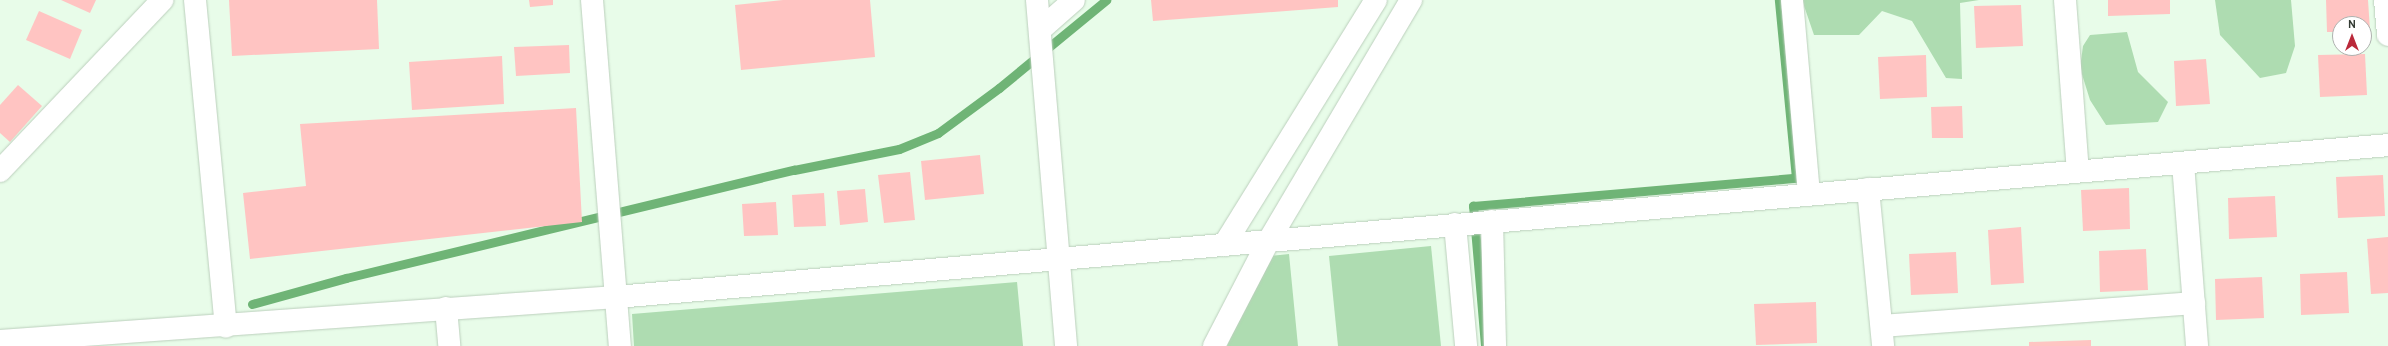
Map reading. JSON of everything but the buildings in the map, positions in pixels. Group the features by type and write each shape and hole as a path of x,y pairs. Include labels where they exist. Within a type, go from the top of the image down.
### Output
{"street":[{"path":"0,171 162,0"},
{"path":"195,0 226,327"},
{"path":"592,0 620,346"},
{"path":"1037,0 1060,257 1066,346"},
{"path":"1040,30 1074,0"},
{"path":"1224,245 1376,0"},
{"path":"1214,346 1268,242 1411,0"},
{"path":"1792,0 1809,194"},
{"path":"2066,0 2078,171"},
{"path":"2385,0 2388,35"},
{"path":"0,341 164,338 226,327 446,308 616,297 1060,257 1268,242 1455,224 2388,145"},
{"path":"2183,162 2197,346"},
{"path":"1868,189 1882,336 2194,303"},
{"path":"1492,221 1496,346"},
{"path":"1455,224 1466,346"},
{"path":"446,308 449,346"}],"green space":[{"path":"1802,0 1979,0 1960,3 1962,79 1946,78 1912,21 1882,11 1859,35 1814,35"},
{"path":"2215,0 2291,0 2295,46 2286,73 2260,78 2220,35"},
{"path":"2127,32 2138,72 2168,102 2158,122 2106,125 2090,100 2080,68 2083,46 2090,35"},
{"path":"1431,246 1441,346 1338,346 1329,256"},
{"path":"1289,254 1298,346 1227,346 1262,257"},
{"path":"1017,282 1023,346 634,346 632,314"}],"waterway":[{"path":"252,304 346,278 794,170 899,149 938,133 999,88 1106,0"},
{"path":"1485,345 1473,206 1796,178 1779,0"}]}
